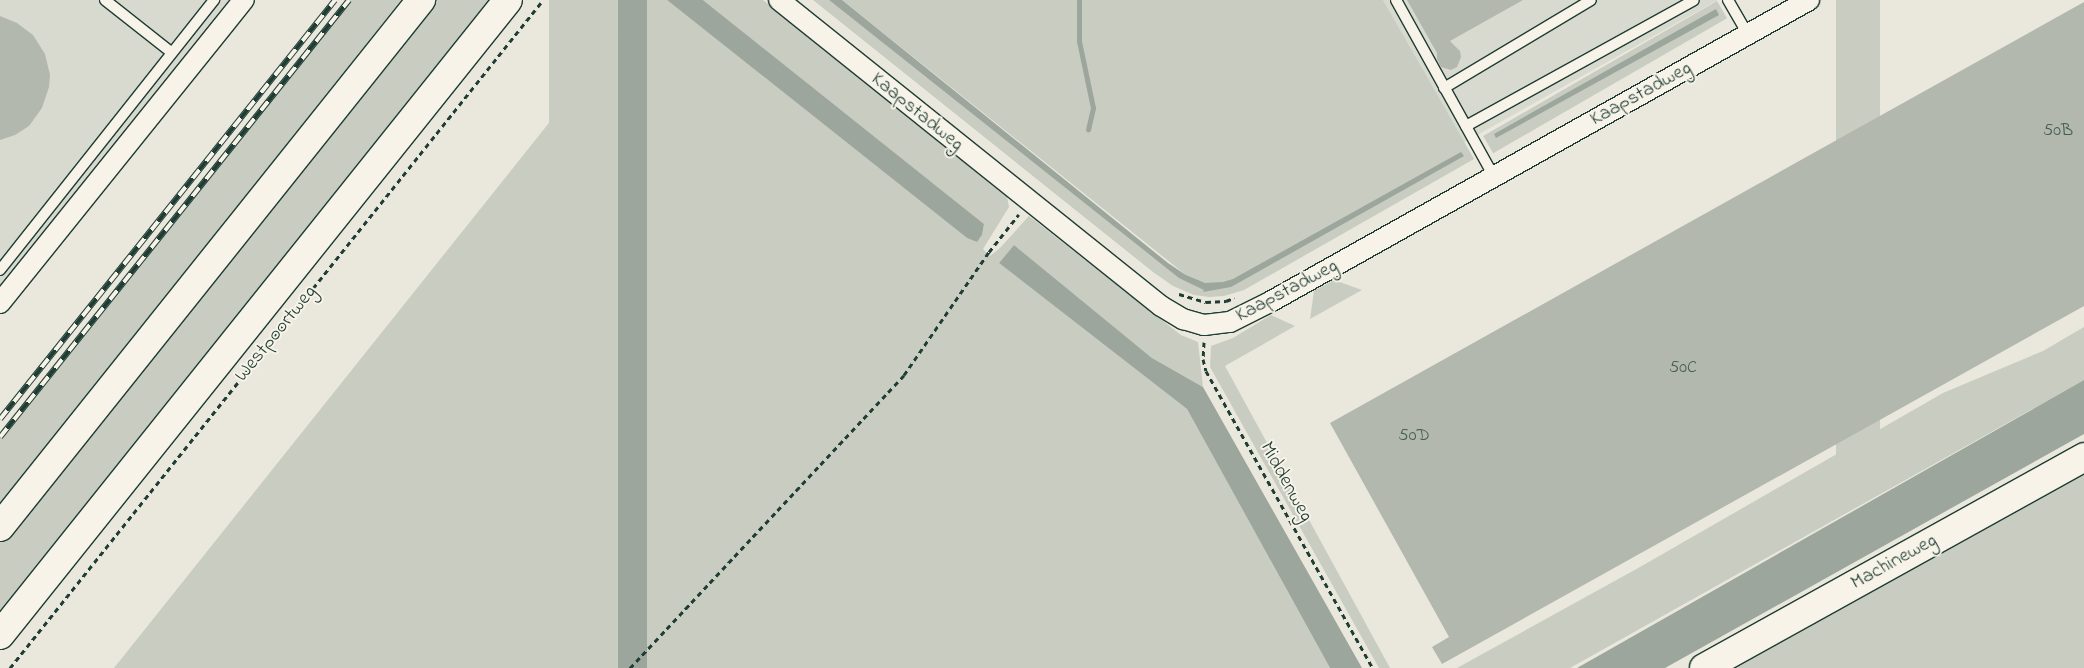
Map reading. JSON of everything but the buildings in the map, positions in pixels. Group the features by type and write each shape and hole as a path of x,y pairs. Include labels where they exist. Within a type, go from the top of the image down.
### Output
{"main road":[{"path":"0,527 421,0"},
{"name":"Westpoortweg","path":"0,635 508,0"},
{"name":"Machineweg","path":"1704,668 2084,457"}],"street":[{"path":"0,303 244,0"},
{"name":"Kaapstadweg","path":"779,0 1161,306 1183,319 1204,325 1223,324 1238,319 1809,0"}],"lane":[{"path":"105,0 172,53"},
{"path":"0,270 214,0"},
{"path":"1396,0 1494,177"},
{"path":"1444,88 1591,0"},
{"path":"1466,126 1694,0"},
{"path":"1728,0 1748,34"}],"path":[{"name":"Westpoortweg","path":"10,668 543,0"},
{"path":"630,668 904,375 989,252 1029,201"},
{"name":"Middenweg","path":"1206,302 1203,359 1206,371 1374,668"}],"shaded area":[{"path":"0,0 229,0 0,289"},
{"path":"345,0 401,0 0,506 0,434"},
{"path":"432,0 489,0 441,71 0,623 0,541"},
{"path":"549,0 618,0 618,668 549,668"},
{"path":"618,0 647,0 647,668 618,668"},
{"path":"647,0 667,0 967,238 977,242 982,235 984,224 703,0 763,0 1007,197 1009,207 983,249 990,256 1000,248 1029,216 1181,335 1198,342 1203,387 1152,358 1014,245 999,263 1187,409 1330,668 114,668"},
{"path":"667,0 703,0 984,224 982,235 977,242 967,238"},
{"path":"813,0 829,0 1176,275 1186,275 842,0 1383,0 1474,159 1244,290 1224,296 1194,295 1173,286 1153,272"},
{"path":"829,0 842,0 1168,263 1186,275 1205,283 1223,282 1233,279 1461,152 1464,156 1231,287 1203,292 1204,290 1179,278"},
{"path":"1383,0 1718,0 1463,143"},
{"path":"1836,0 1880,0 1880,490 1836,490"},
{"path":"1717,1 1727,18 1493,153 1483,136"},
{"path":"1716,9 1719,15 1496,138 1494,134"},
{"path":"1014,245 1152,358 1203,387 1362,668 1330,668 1187,409 999,263"},
{"path":"1334,280 1362,290 1310,319 1314,291"},
{"path":"1271,315 1295,326 1225,366 1390,668 1379,668 1210,367 1211,346 1233,338"},
{"path":"2084,327 2084,380 1570,668 1457,668 1640,567 1943,393 2043,351"},
{"path":"2084,380 2084,434 1665,668 1577,668"},
{"path":"2084,465 2084,668 1718,668"}],"waterway":[{"path":"1079,0 1079,41 1093,108 1088,129"}],"railway":[{"path":"0,419 335,0"},
{"path":"0,437 349,0"}]}
